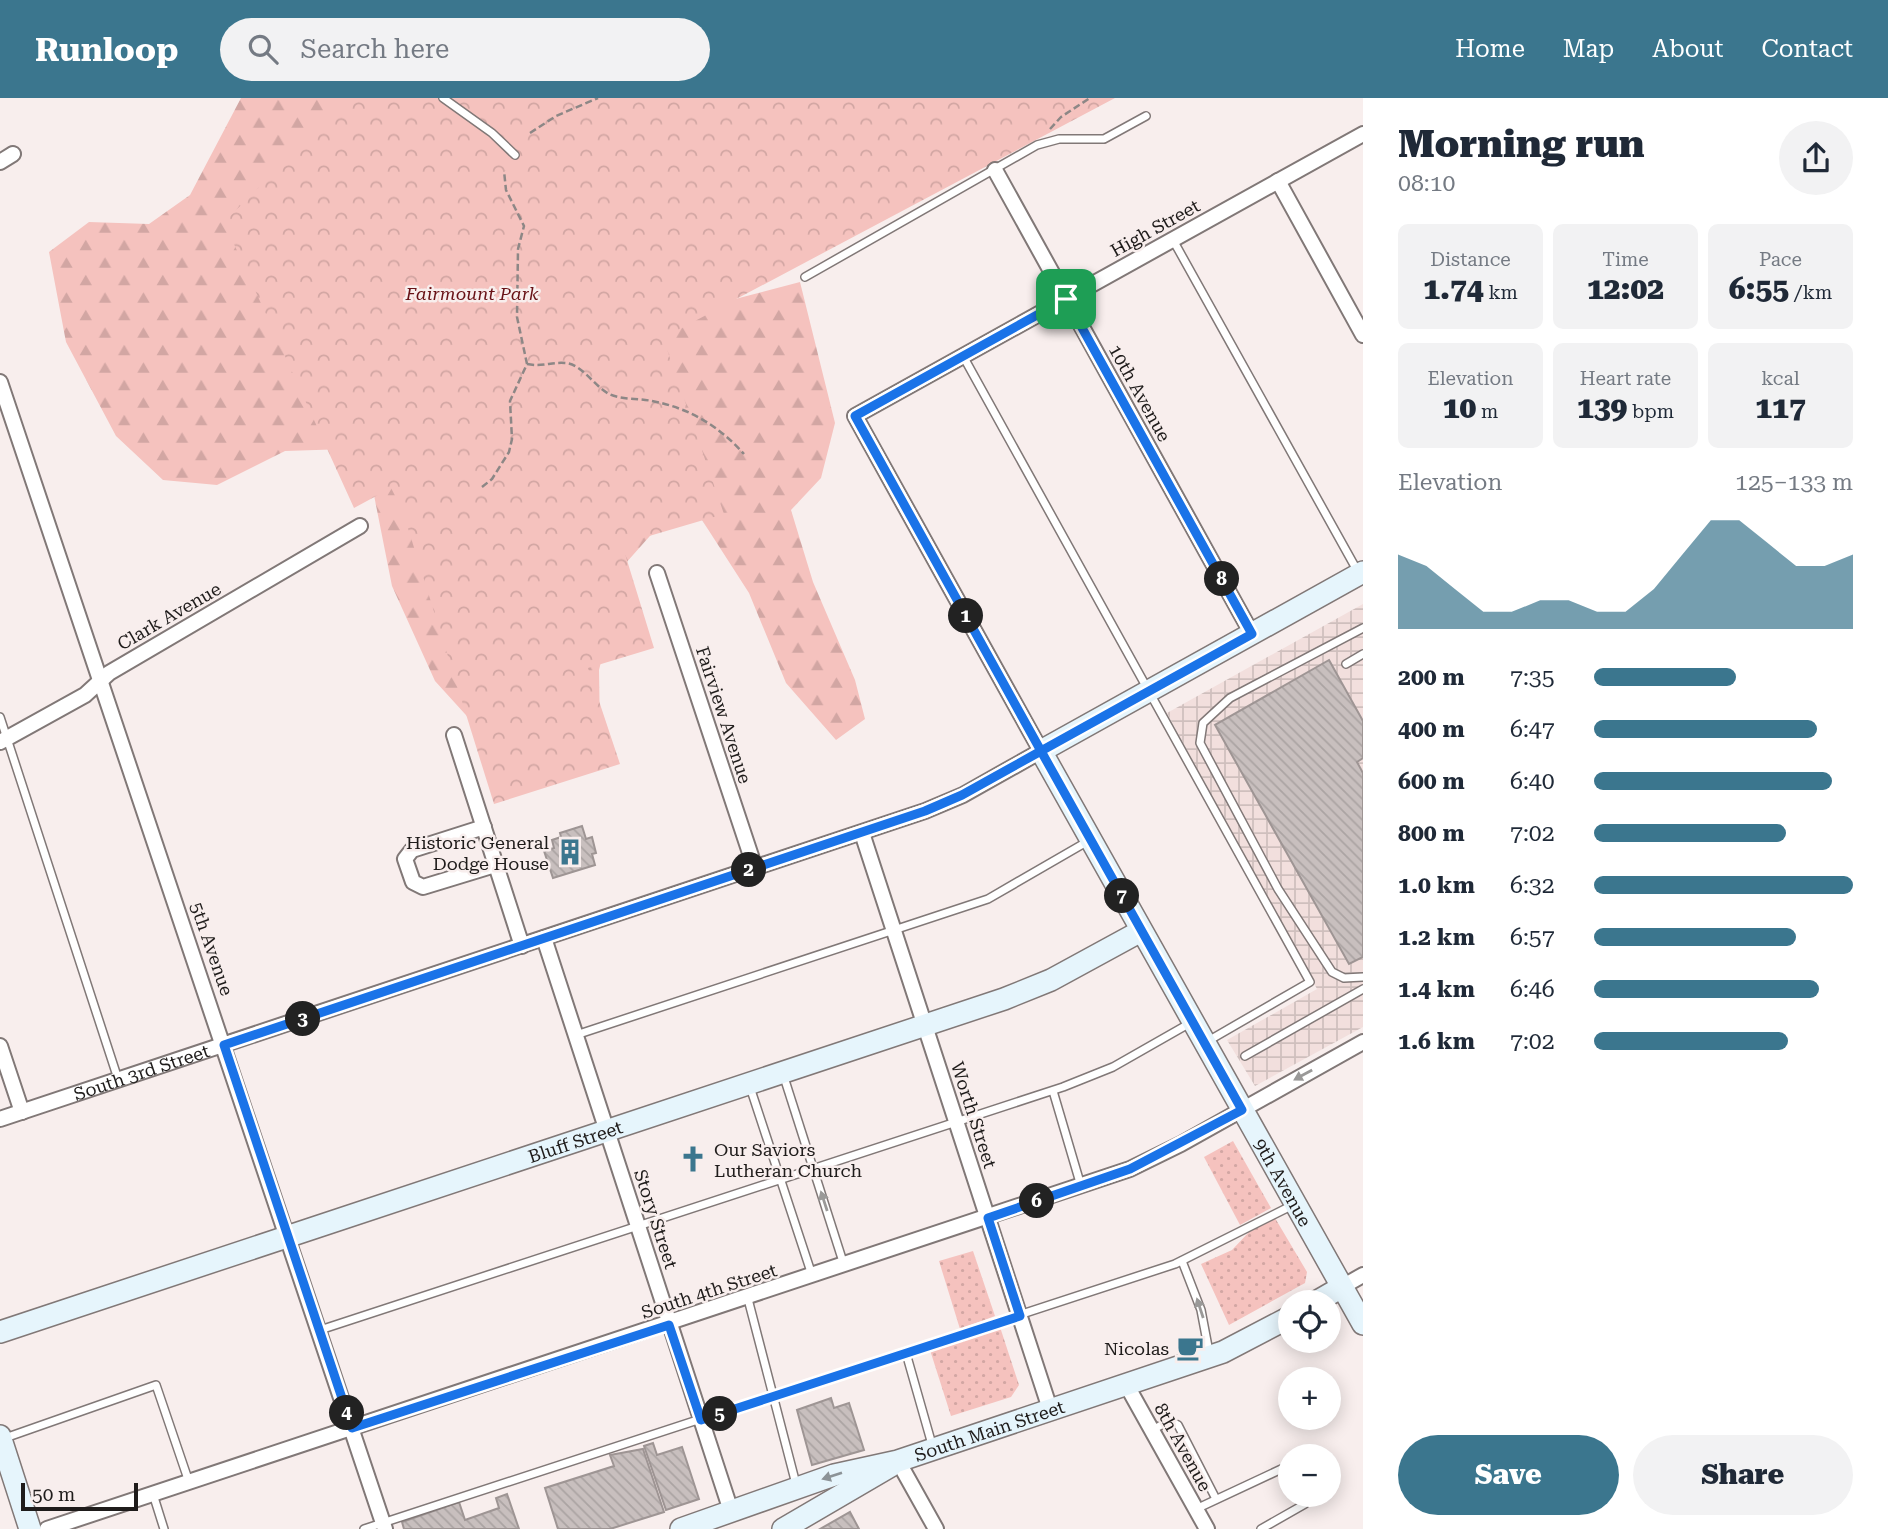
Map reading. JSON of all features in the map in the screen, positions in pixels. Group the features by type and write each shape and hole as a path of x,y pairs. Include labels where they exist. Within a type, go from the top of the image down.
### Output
{"main road":[{"name":"South 3rd Street","path":"1041,751 1361,573"},
{"name":"9th Avenue","path":"1041,751 1363,1324"},
{"name":"Bluff Street","path":"0,1332 1035,987 1141,931"},
{"path":"1337,1290 1342,1287"},
{"name":"South Main Street","path":"681,1529 797,1488 870,1465 898,1461 1210,1356 1252,1339 1278,1324"},
{"path":"0,1438 30,1529"},
{"path":"783,1529 898,1461"}],"street":[{"name":"High Street","path":"855,416 1363,134"},
{"path":"0,162 13,154"},
{"name":"10th Avenue","path":"995,170 1252,634"},
{"path":"1278,181 1363,335"},
{"name":"5th Avenue","path":"0,382 384,1526"},
{"name":"9th Avenue","path":"855,416 1041,751"},
{"name":"Clark Avenue","path":"3,740 85,695 109,673 360,526"},
{"name":"Fairview Avenue","path":"657,573 755,869"},
{"path":"454,735 522,946"},
{"name":"South 3rd Street","path":"0,1119 862,833 962,795 1041,751"},
{"path":"484,827 412,850 405,859 413,882 423,887 495,865"},
{"name":"Worth Street","path":"862,833 1050,1409"},
{"name":"Story Street","path":"544,938 731,1511"},
{"name":"South 4th Street","path":"47,1529 748,1299 1082,1186 1157,1157 1363,1042"},
{"path":"0,1046 22,1112"},
{"path":"1342,1287 1363,1275"},
{"name":"8th Avenue","path":"1126,1384 1207,1529"},
{"path":"898,1461 936,1529"}],"lane":[{"path":"443,98 492,133 515,155"},
{"path":"805,276 1037,145 1059,139 1104,138 1146,116"},
{"path":"1173,240 1361,573"},
{"path":"963,356 1310,982 1205,1043"},
{"path":"1363,628 1230,698 1203,723 1200,743 1278,889 1332,972 1344,978 1363,977"},
{"path":"1346,664 1363,654"},
{"path":"0,717 3,740 118,1080"},
{"path":"576,1035 988,899 1090,839"},
{"path":"1245,1056 1363,989"},
{"path":"320,1330 1053,1091 1113,1067 1192,1022"},
{"path":"782,1072 844,1266"},
{"path":"748,1083 812,1277"},
{"path":"1053,1091 1082,1186"},
{"path":"364,1529 384,1526 1182,1261 1295,1204"},
{"path":"1182,1261 1201,1310 1210,1356"},
{"path":"748,1299 771,1397 797,1488"},
{"path":"906,1353 933,1449"},
{"path":"0,1438 156,1385 188,1482"},
{"path":"1152,1430 1169,1421 1178,1425 1216,1499"},
{"path":"1196,1509 1278,1471"},
{"path":"153,1494 164,1529"},
{"path":"1261,1529 1300,1507"}],"path":[{"path":"530,133 556,116 598,98"},
{"path":"1037,145 1061,117 1090,98"},
{"path":"482,486 492,479 509,452 512,439 510,401 527,364 517,317 518,259 524,226 506,191 504,171"},
{"path":"527,364 543,367 566,363 578,368 610,394 655,401 689,413 722,430 744,454"}],"shaded area":[{"path":"1363,604 1363,1027 1255,1086 1227,1040 1317,989 1167,713"}],"green space":[{"path":"241,98 350,98 347,449 285,451 217,485 163,480 116,436 66,342 49,252 89,222 149,224 190,195"},
{"name":"Fairmount Park","path":"330,98 1115,98 663,338 724,514 622,544 654,648 588,668 620,764 494,804 402,509 391,488 354,508 224,222 337,110"},
{"path":"800,282 835,423 821,478 791,510 813,582 855,680 865,719 836,740 786,683 749,593 702,520 665,519 625,564 599,670 600,732 515,769 435,681 392,586 370,475 390,389"},
{"path":"1233,1141 1271,1208 1240,1225 1204,1157"},
{"path":"1275,1218 1307,1272 1305,1283 1292,1290 1278,1290 1278,1298 1229,1325 1201,1264 1232,1250 1250,1231"},
{"path":"973,1251 995,1316 960,1329 939,1261"},
{"path":"1000,1327 1019,1385 1011,1397 951,1416 930,1350"}],"building":[{"path":"1329,660 1363,721 1363,758 1357,762 1363,773 1363,957 1349,964 1215,725"},
{"name":"Historic General Dodge House","path":"582,826 586,839 592,837 596,853 592,854 595,865 553,878 544,851 554,848 552,840 561,837 560,833"},
{"path":"831,1398 834,1408 849,1403 864,1450 812,1465 797,1410"},
{"path":"653,1443 657,1455 682,1447 699,1499 666,1510 644,1446"},
{"path":"643,1449 664,1512 610,1529 558,1529 545,1488 614,1466 610,1455"},
{"path":"507,1494 519,1529 404,1529 402,1522 459,1502 465,1520 499,1508 496,1498"},
{"path":"850,1512 859,1529 820,1529"}],"place":[{"name":"Historic General Dodge House","path":"570,852"},
{"name":"Our Saviors Lutheran Church","path":"693,1159"},
{"name":"Nicolas","path":"1190,1348"}],"route":[{"path":"1066,299 855,416 1041,751 962,795 925,811 224,1045 352,1428 669,1325 701,1420 1020,1316 988,1218 1130,1169 1242,1110 1041,751 1252,634 1066,299"}]}
